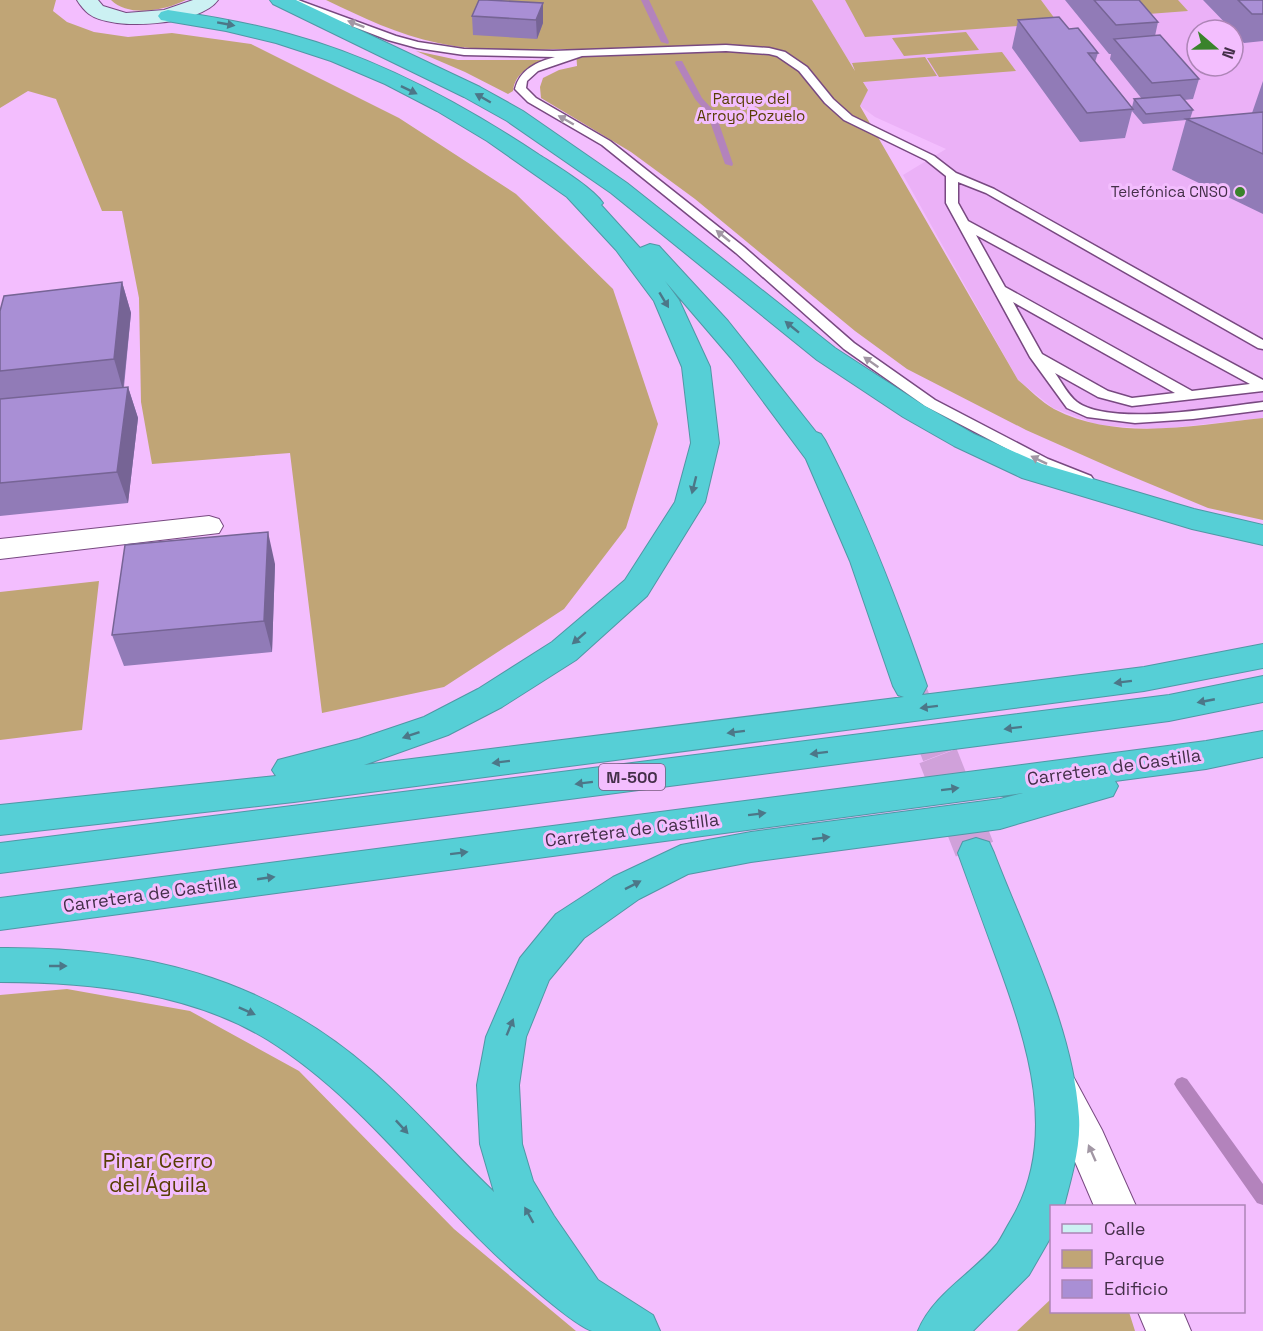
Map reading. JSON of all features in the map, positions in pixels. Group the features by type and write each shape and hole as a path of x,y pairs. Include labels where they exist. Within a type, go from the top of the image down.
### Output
{"highway":[{"path":"280,0 472,92 515,116 619,188 826,354 914,411 964,440 1032,471 1192,519 1263,535"},
{"path":"168,16 250,29 295,42 374,73 461,115 515,148 640,240 680,281 743,353 822,460"},
{"path":"619,188 710,275 761,347 822,460 872,571 910,686"},
{"path":"0,813 242,779 307,767 362,752 425,730 490,698 564,651 636,588 690,502 705,443 696,367 666,300 625,244 574,190"},
{"name":"M-500","path":"0,820 294,788 1109,684 1263,656"},
{"name":"M-500","path":"0,858 1169,708 1263,689"},
{"name":"Carretera de Castilla","path":"0,914 1206,755 1263,744"},
{"path":"583,1299 538,1232 514,1189 501,1144 498,1085 506,1037 534,970 570,926 626,888 681,860 751,847 1000,814 1206,755"},
{"path":"941,1331 1014,1258 1041,1211 1053,1165 1058,1119 1053,1077 1041,1025 976,853"},
{"path":"0,966 74,966 151,978 230,1004 279,1025 334,1064 384,1108 488,1216 583,1299 637,1331"}],"main road":[{"path":"87,0 97,11 109,15 147,19 186,11 208,0"}],"street":[{"path":"0,549 209,526"},
{"path":"1053,1077 1088,1144 1115,1205"},
{"path":"1161,1313 1169,1331"}],"lane":[{"path":"288,0 392,38 437,49 499,54 578,54 726,48 769,51 787,57 803,69 829,101 848,118 930,158 952,175 990,191 1263,345"},
{"path":"578,54 552,62 531,72 523,78 520,89 532,100 606,143 740,250 849,346 930,403 1043,462 1192,519"},
{"path":"952,175 952,203 1037,357 1073,407 1104,417 1149,419 1263,406"},
{"path":"963,224 1263,387"},
{"path":"999,289 1189,395"},
{"path":"1037,357 1103,394 1132,402 1263,387"}],"shaded area":[{"path":"812,0 1263,0 1263,418 1159,429 1098,425 1053,408 1018,380 903,175 946,149 875,117 860,106 868,89 827,28"}],"green space":[{"path":"0,0 56,0 53,11 67,22 94,32 128,37 172,33 251,44 399,118 516,194 613,289 658,424 626,528 564,609 444,687 322,713 290,453 152,464 141,402 139,298 122,211 102,211 56,99 28,91 0,108"},
{"path":"111,0 186,0 168,7 137,11 119,6"},
{"name":"Parque del Arroyo Pozuelo","path":"326,0 812,0 855,71 852,63 925,57 937,76 863,82 868,90 860,106 1018,380 1054,409 1079,419 1104,425 1130,428 1184,427 1263,418 1263,520 1208,508 1114,469 1026,430 907,369 855,331 695,199 631,152 541,98 540,87 543,78 559,70 577,66 576,49 490,49 438,43 394,30"},
{"path":"845,0 1041,0 1058,23 865,37"},
{"path":"1123,0 1178,0 1188,11 1135,15"},
{"path":"966,32 979,50 904,56 892,38"},
{"path":"416,51 458,60 543,60 519,75 513,91 508,94"},
{"path":"1002,52 1016,71 939,77 927,58"},
{"path":"99,581 82,730 0,740 0,592"},
{"name":"Pinar Cerro del Águila","path":"67,989 190,1011 299,1071 454,1229 576,1331 0,1331 0,995"},
{"path":"1050,1300 1050,1313 1129,1313 1135,1331 1017,1331"}],"building":[{"path":"479,0 543,3 536,20 472,16"},
{"path":"1094,0 1139,0 1158,22 1116,25"},
{"path":"1238,0 1263,0 1263,14 1252,14"},
{"path":"1059,17 1069,29 1078,28 1098,53 1088,53 1133,109 1087,113 1018,20"},
{"path":"1160,35 1185,63 1185,78 1199,79 1152,83 1114,39"},
{"path":"1180,95 1193,110 1146,114 1134,99"},
{"path":"1263,112 1263,154 1186,119"},
{"path":"122,282 114,359 0,371 0,311 4,296"},
{"path":"128,387 117,472 0,483 0,399"},
{"path":"268,532 264,621 112,635 125,545"}],"waterway":[{"path":"645,0 665,42"},
{"path":"679,63 699,99 711,112 729,164"},
{"path":"1182,1084 1263,1197"}],"tunnel":[{"path":"910,686 938,758"},
{"path":"938,756 976,853"}],"place":[{"name":"Telefónica CNSO","path":"1240,192"}]}
